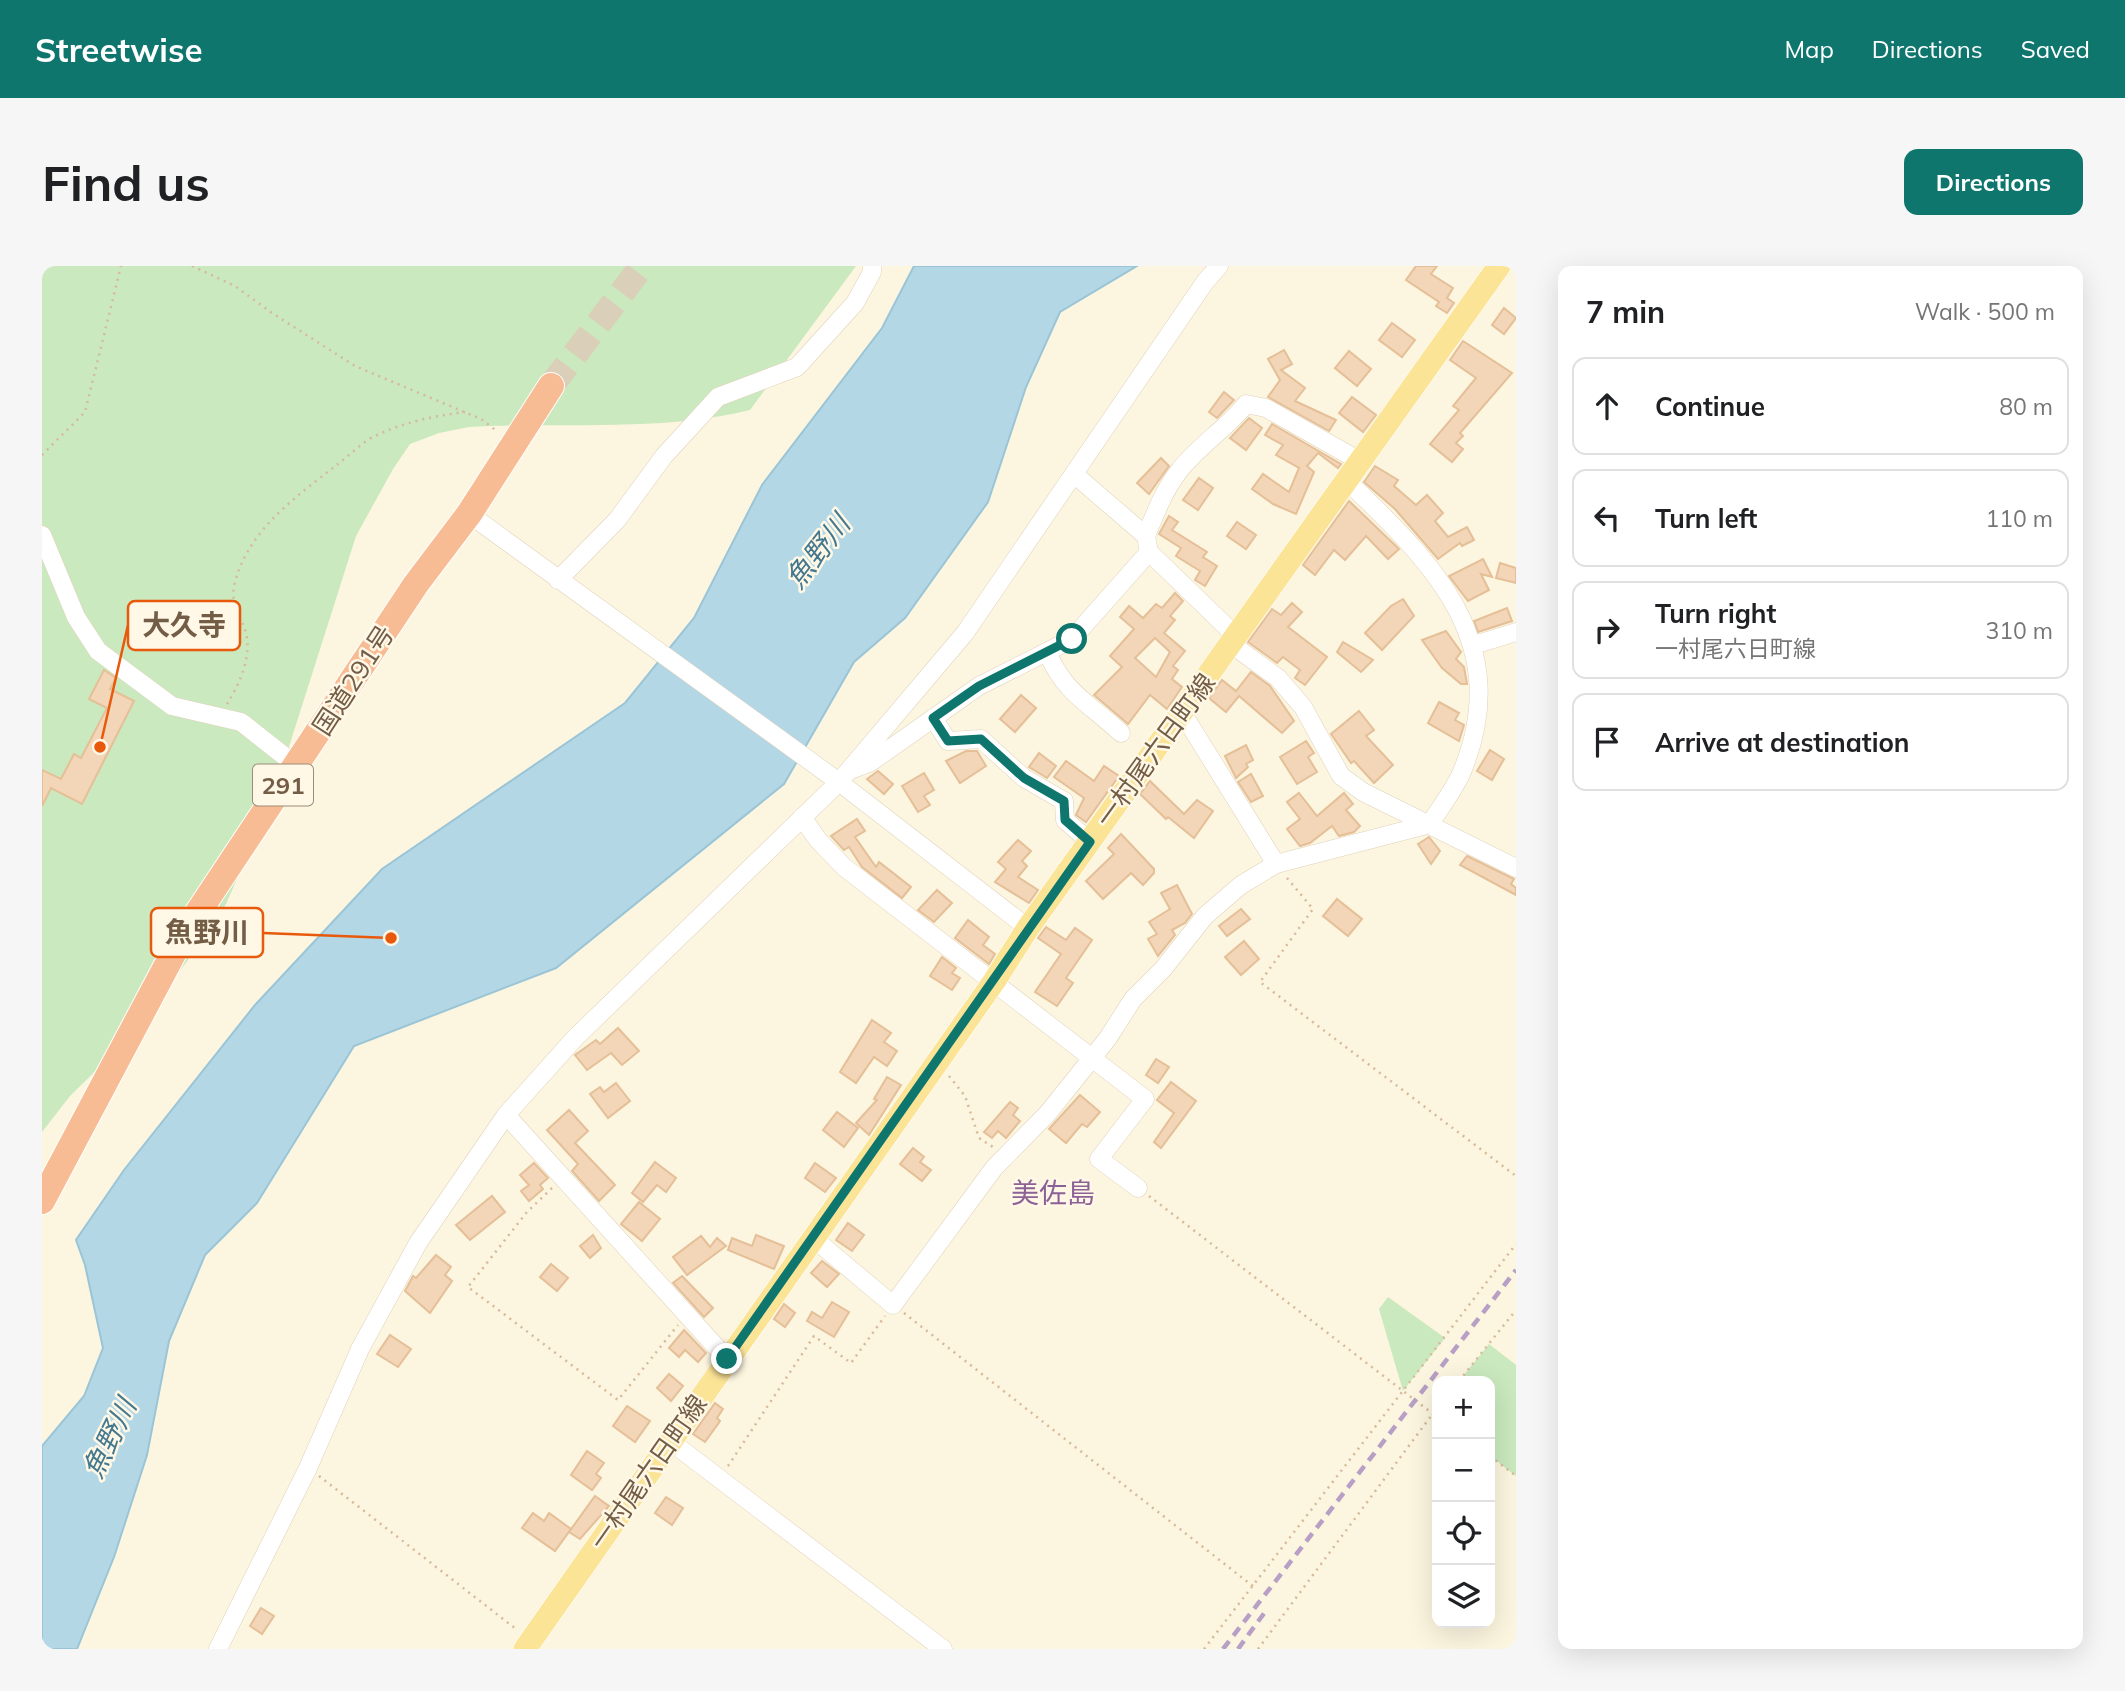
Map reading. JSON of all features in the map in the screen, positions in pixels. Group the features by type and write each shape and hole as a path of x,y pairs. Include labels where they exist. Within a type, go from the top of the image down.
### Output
{"highway":[{"name":"国道291号","path":"42,1200 183,935 416,584 469,514 551,386"}],"main road":[{"name":"一村尾六日町線","path":"528,1645 995,980 1028,928 1183,714 1352,470 1499,266"}],"street":[{"path":"558,580 617,520 664,456 718,397 797,367 855,303 872,272 872,266"},
{"path":"218,1649 309,1468 360,1349 418,1243 506,1115 575,1038 843,776 965,634 1205,282 1219,266"},
{"path":"813,1238 892,1305 994,1168 1048,1113 1090,1057 1108,1038 1133,999 1163,969 1205,916 1241,885 1276,864 1430,824 1460,776 1474,734 1478,693 1474,645 1434,569 1352,470 1266,408 1246,404 1230,423 1179,470 1161,499 1148,544 1072,639 979,686 871,762 843,776"},
{"path":"1074,474 1148,544 1233,640 1278,678 1303,707 1341,776 1363,792 1516,868"},
{"path":"469,514 558,580 843,776 1028,928"},
{"path":"42,535 76,617 99,651 172,706 241,722 296,765"},
{"path":"1474,645 1516,632"},
{"path":"1047,652 1056,673 1073,695 1121,733"},
{"path":"1183,714 1276,864"},
{"path":"933,718 948,741 981,739 1024,778 1064,801 1065,820 1090,842"},
{"path":"802,817 818,840 844,867 933,937 995,980 1038,1018 1064,1033 1090,1057 1145,1099 1099,1159 1138,1188"},
{"path":"506,1115 727,1359"},
{"path":"670,1441 943,1649"}],"path":[{"path":"42,455 85,412 121,266"},
{"path":"192,266 235,286 355,366 481,419 515,445"},
{"path":"219,715 237,688 246,660 246,634 235,613 234,584 252,545 278,510 374,436 426,417 464,412"},
{"path":"1276,864 1313,909 1260,982 1516,1176"},
{"path":"938,1061 965,1096 979,1138 987,1146 1010,1151"},
{"path":"563,1178 527,1212 468,1287 618,1400 687,1315"},
{"path":"1138,1188 1432,1412"},
{"path":"1204,1649 1516,1244"},
{"path":"719,1478 814,1336 850,1363 892,1305 1254,1587"},
{"path":"1463,1376 1516,1310"},
{"path":"1258,1649 1432,1414"},
{"path":"1495,1460 1516,1476"},
{"path":"309,1468 528,1645"}],"green space":[{"path":"42,266 856,266 750,410 716,417 647,424 469,427 439,433 410,444 356,536 272,800 226,904 185,964 124,1043 70,1096 42,1132"},
{"path":"1388,1297 1445,1338 1403,1391 1379,1309"},
{"path":"1489,1344 1516,1365 1516,1476 1495,1460 1495,1376 1463,1376"}],"water":[{"path":"914,266 1137,266 1060,312 1026,387 988,502 905,618 854,662 784,784 556,968 354,1046 257,1203 205,1255 169,1341 147,1455 114,1557 77,1649 42,1649 42,1446 84,1396 103,1348 85,1265 76,1240 124,1170 255,1005 382,869 625,703 694,618 762,485 882,328"}],"building":[{"path":"1416,266 1437,266 1431,274 1453,288 1447,298 1454,303 1447,313 1436,306 1439,302 1406,280"},
{"path":"1504,308 1516,318 1504,334 1492,325"},
{"path":"1392,323 1415,340 1402,357 1379,340"},
{"path":"1463,341 1512,373 1460,433 1463,436 1456,443 1463,449 1452,462 1430,444 1459,410 1453,406 1476,378 1450,360"},
{"path":"1284,350 1292,364 1281,370 1305,388 1295,401 1336,420 1329,431 1268,397 1280,380 1268,359"},
{"path":"1349,351 1371,369 1357,386 1335,368"},
{"path":"1224,392 1234,400 1217,418 1209,412"},
{"path":"1352,397 1376,415 1363,432 1339,413"},
{"path":"1249,418 1262,428 1246,450 1230,438"},
{"path":"1272,424 1341,464 1338,468 1318,453 1307,466 1314,472 1296,514 1273,504 1252,489 1263,474 1289,492 1299,468 1276,455 1283,445 1265,435"},
{"path":"1161,458 1169,466 1149,494 1137,483"},
{"path":"1375,466 1398,480 1394,486 1416,505 1427,495 1443,513 1435,521 1448,537 1467,527 1474,540 1462,546 1460,543 1438,559 1395,509 1364,482"},
{"path":"1199,478 1213,488 1198,510 1183,500"},
{"path":"1349,501 1399,549 1388,559 1366,536 1345,560 1334,550 1315,575 1303,565"},
{"path":"1169,516 1178,522 1172,530 1207,552 1203,557 1217,566 1205,586 1195,580 1200,571 1176,556 1181,548 1159,534"},
{"path":"1237,522 1256,535 1246,549 1227,536"},
{"path":"1483,559 1492,577 1481,574 1489,590 1468,601 1449,576"},
{"path":"1500,563 1516,568 1516,583 1496,578"},
{"path":"1175,593 1183,601 1170,616 1175,620 1164,633 1185,651 1173,666 1178,670 1172,679 1182,687 1167,709 1150,695 1128,724 1094,695 1122,667 1110,656 1134,629 1120,617 1129,606 1143,618 1156,604 1162,608","holes":["1155,638 1170,652 1156,677 1135,658"]},
{"path":"1403,599 1414,616 1382,650 1365,633 1391,606"},
{"path":"1292,603 1302,612 1288,627 1327,657 1305,685 1295,678 1300,670 1283,657 1277,663 1248,642 1272,609 1281,615"},
{"path":"1507,608 1512,621 1478,632 1474,621"},
{"path":"1446,631 1461,652 1456,659 1464,667 1467,684 1461,684 1442,668 1422,640"},
{"path":"1343,642 1373,660 1361,672 1337,652"},
{"path":"104,670 116,678 110,689 134,701 82,804 51,788 42,806 42,770 61,779 74,754 81,758 107,708 89,699"},
{"path":"1251,672 1270,686 1294,721 1282,733 1239,696 1226,712 1209,698 1222,680 1236,691"},
{"path":"1021,695 1036,708 1015,732 1000,719"},
{"path":"1439,702 1459,713 1455,720 1464,725 1459,741 1428,723"},
{"path":"1359,711 1374,730 1366,736 1393,765 1374,783 1354,761 1351,763 1331,734"},
{"path":"1306,741 1314,753 1308,757 1317,772 1297,784 1280,757"},
{"path":"1246,745 1253,760 1246,764 1248,767 1236,778 1225,756"},
{"path":"1490,750 1504,759 1492,780 1477,771"},
{"path":"966,751 977,751 986,766 960,783 946,761"},
{"path":"1039,753 1056,766 1047,778 1029,767"},
{"path":"1066,761 1094,781 1104,766 1119,776 1086,822 1076,815 1084,798 1054,777"},
{"path":"878,771 893,784 884,794 867,779"},
{"path":"924,773 934,790 924,796 930,805 918,812 902,786"},
{"path":"1251,774 1263,796 1251,802 1238,782"},
{"path":"1150,781 1184,814 1197,800 1213,811 1194,838 1168,817 1166,819 1140,794"},
{"path":"1299,793 1317,816 1344,793 1353,804 1346,810 1360,826 1354,832 1339,836 1332,826 1310,843 1300,846 1287,829 1300,819 1287,802"},
{"path":"857,819 865,831 855,837 876,867 879,862 911,887 902,898 862,867 849,847 844,850 831,836"},
{"path":"1121,834 1154,869 1154,873 1143,885 1131,873 1103,899 1086,881 1114,854 1108,848"},
{"path":"1429,837 1440,851 1431,864 1418,844"},
{"path":"1018,840 1031,851 1022,861 1027,866 1018,877 1038,890 1029,903 995,882 1006,869 998,862"},
{"path":"1467,856 1514,879 1511,884 1516,888 1516,895 1460,865"},
{"path":"1177,885 1192,914 1185,923 1172,930 1175,935 1158,956 1148,939 1157,934 1149,922 1170,909 1161,893"},
{"path":"937,890 952,903 934,922 918,910"},
{"path":"1337,899 1362,919 1348,936 1323,916"},
{"path":"1241,909 1250,919 1227,936 1219,926"},
{"path":"968,920 989,937 983,945 995,954 989,964 955,938"},
{"path":"1046,927 1066,940 1075,928 1092,940 1066,978 1073,983 1057,1006 1035,992 1061,954 1038,938"},
{"path":"1244,941 1259,959 1241,975 1225,957"},
{"path":"942,957 956,968 952,973 960,978 952,990 930,976"},
{"path":"872,1020 891,1033 884,1042 897,1051 887,1066 874,1057 856,1083 840,1072"},
{"path":"618,1028 639,1051 622,1065 611,1053 587,1070 575,1055 596,1040 600,1044"},
{"path":"1156,1059 1169,1067 1158,1083 1146,1075"},
{"path":"887,1077 901,1085 869,1135 856,1123 877,1100 874,1099"},
{"path":"1171,1082 1196,1101 1161,1148 1154,1142 1174,1113 1157,1100"},
{"path":"616,1083 630,1101 608,1118 590,1094 600,1087 604,1092"},
{"path":"1080,1095 1100,1112 1087,1127 1082,1124 1066,1143 1049,1129"},
{"path":"1010,1102 1018,1108 1013,1115 1020,1121 1006,1138 998,1131 992,1138 984,1132"},
{"path":"569,1110 588,1131 575,1143 615,1185 599,1201 572,1171 578,1164 547,1130"},
{"path":"837,1112 858,1128 844,1147 823,1130"},
{"path":"913,1148 924,1157 920,1162 931,1170 922,1181 900,1164"},
{"path":"655,1162 676,1178 666,1192 657,1185 643,1202 632,1193"},
{"path":"534,1163 548,1178 540,1185 543,1189 529,1201 521,1191 529,1185 520,1175"},
{"path":"815,1163 836,1178 825,1192 805,1178"},
{"path":"492,1196 505,1212 470,1240 456,1225"},
{"path":"639,1202 660,1219 642,1241 621,1224"},
{"path":"848,1223 864,1235 852,1251 836,1240"},
{"path":"593,1235 601,1248 590,1258 580,1246"},
{"path":"756,1235 784,1246 774,1269 728,1250 732,1238 752,1246"},
{"path":"701,1236 710,1247 717,1238 726,1246 687,1275 673,1257"},
{"path":"436,1255 451,1267 445,1275 452,1281 430,1313 405,1291 413,1276 416,1278"},
{"path":"822,1261 839,1274 827,1287 811,1273"},
{"path":"551,1264 568,1278 557,1291 540,1277"},
{"path":"682,1276 713,1308 704,1317 673,1283"},
{"path":"832,1302 849,1312 834,1337 807,1321 812,1312 822,1318"},
{"path":"784,1304 795,1313 785,1327 774,1319"},
{"path":"684,1330 706,1353 698,1362 685,1350 679,1357 669,1348"},
{"path":"390,1335 411,1349 398,1367 377,1354"},
{"path":"669,1374 683,1386 671,1401 657,1388"},
{"path":"715,1403 723,1409 717,1418 720,1421 705,1442 693,1434"},
{"path":"627,1406 650,1421 635,1442 613,1426"},
{"path":"587,1451 604,1463 596,1474 601,1478 592,1490 571,1475"},
{"path":"595,1496 609,1506 580,1539 569,1532"},
{"path":"666,1497 683,1508 672,1525 655,1513"},
{"path":"533,1513 544,1521 549,1513 571,1529 555,1551 522,1528"},
{"path":"261,1608 274,1616 262,1634 250,1626"}],"tunnel":[{"path":"551,386 642,266"}],"railway":[{"path":"1223,1649 1516,1270"},
{"path":"1238,1649 1265,1612"}],"place":[{"name":"大久寺","path":"100,747"},
{"name":"魚野川","path":"391,938"}],"district":[{"name":"美佐島","path":"1053,1192"}],"route":[{"path":"727,1359 1090,842 1065,820 1064,801 1024,778 981,739 948,741 933,718 979,686 1072,639"}]}
